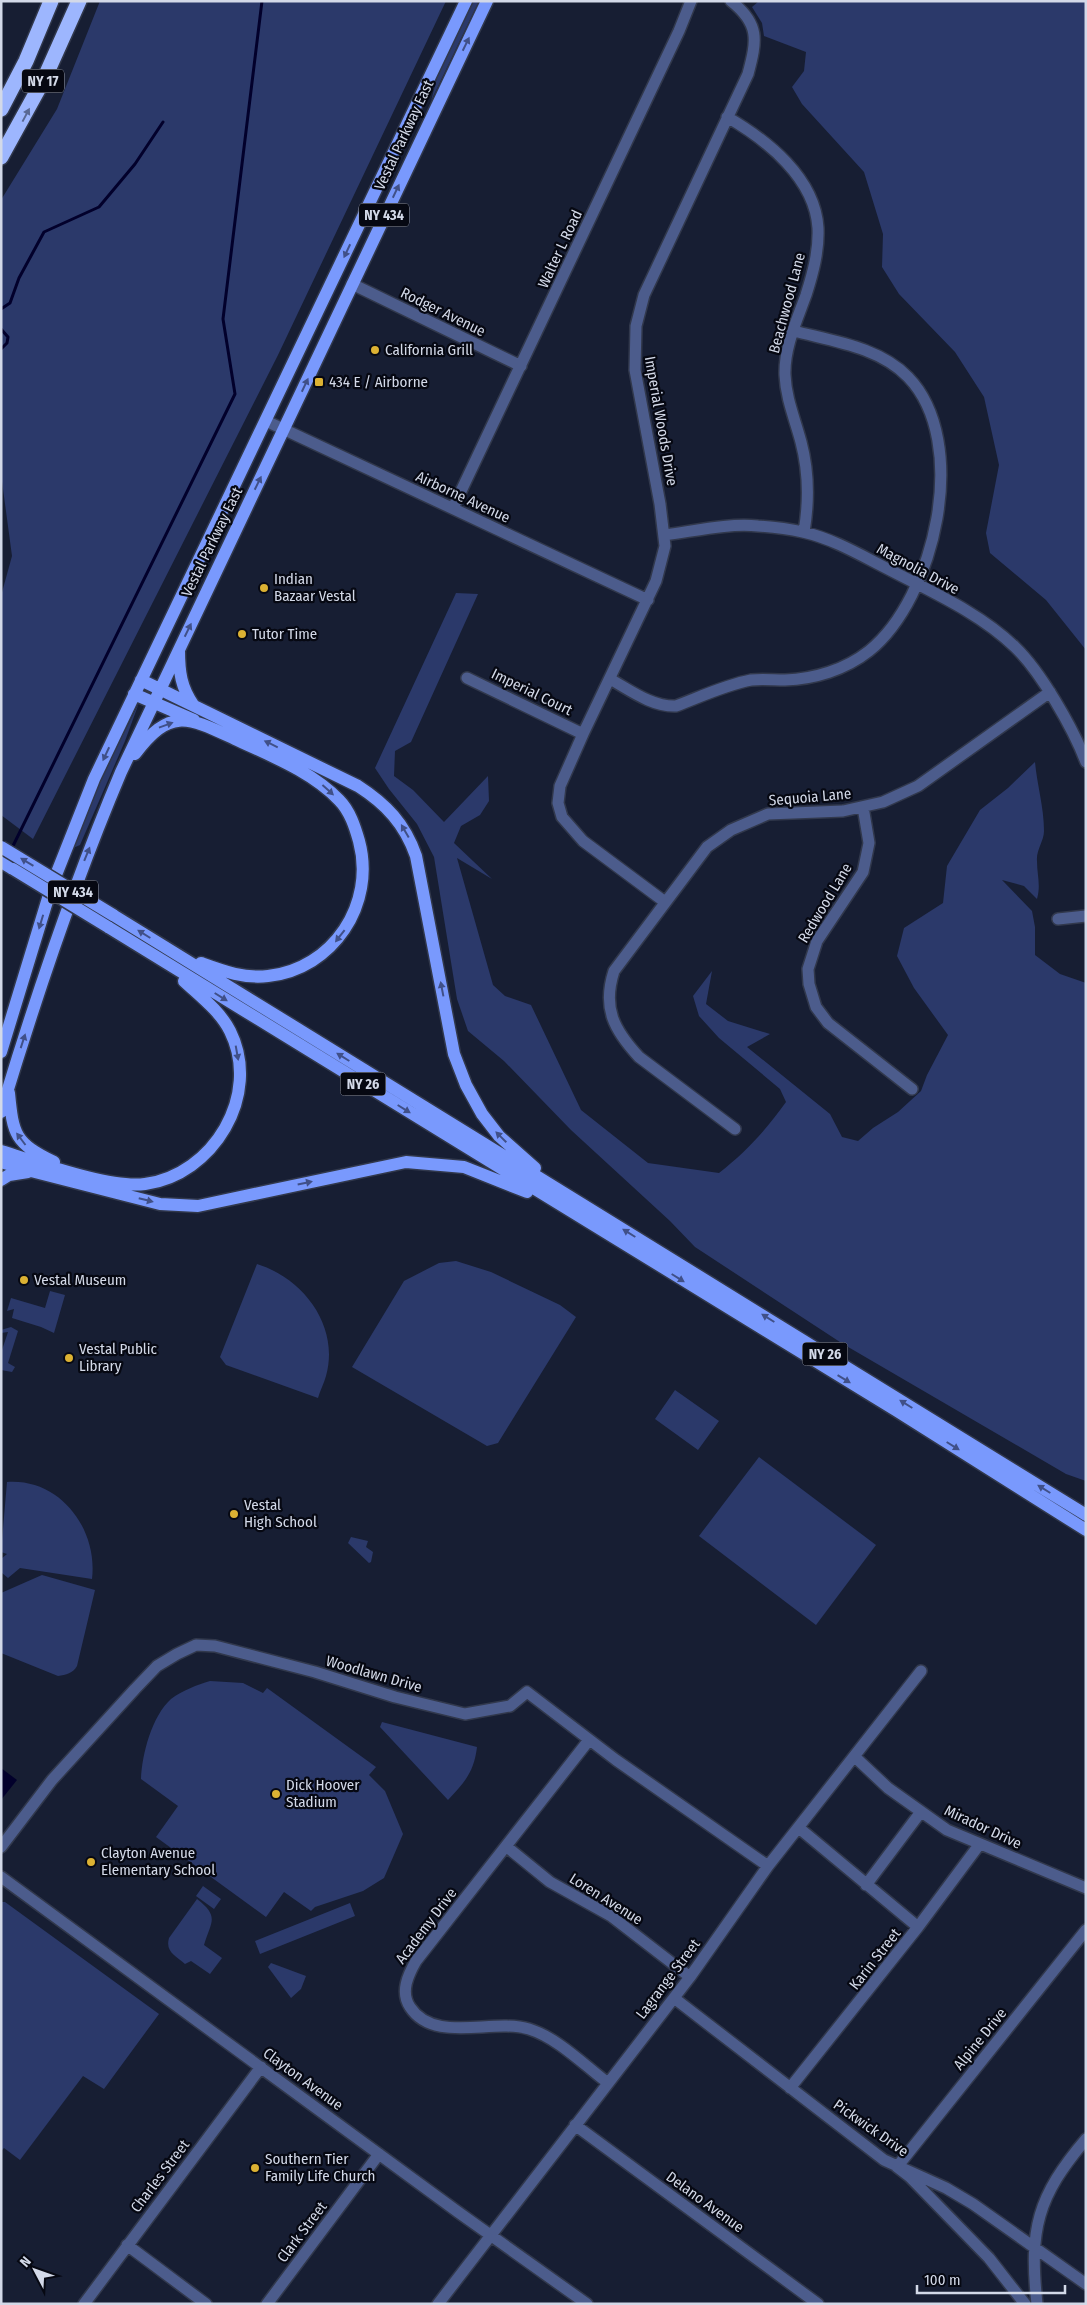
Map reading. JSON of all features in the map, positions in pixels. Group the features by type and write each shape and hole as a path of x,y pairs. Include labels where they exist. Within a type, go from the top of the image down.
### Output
{"highway":[{"name":"NY 17","path":"1,109 36,38 51,1"},
{"name":"NY 17","path":"1,157 45,77 79,1"},
{"path":"1,93 36,38"}],"main road":[{"name":"Vestal Parkway East","path":"1,1052 63,858 94,779 466,1"},
{"name":"Vestal Parkway East","path":"1,1112 58,931 86,856 121,772 152,702 284,430 487,1"},
{"path":"179,647 181,682 196,714"},
{"path":"141,680 159,689 196,714 320,782 340,800 351,818 362,852 363,876 360,897 352,918 338,939 319,956 295,970 269,976 241,975 225,972 174,953"},
{"path":"134,694 152,702 196,714 358,786 380,800 395,816 406,832 416,856 454,1054 466,1086 482,1114 499,1136 563,1192"},
{"path":"121,772 145,740 158,728 196,714"},
{"name":"NY 26","path":"1,847 111,921 164,962 905,1416 1086,1530"},
{"name":"NY 26","path":"1,862 174,953 1086,1515"},
{"path":"1,1151 121,1184 143,1184 172,1177 195,1163 216,1143 234,1111 239,1085 238,1058 230,1031 219,1015 164,962"},
{"path":"8,1087 12,1125 16,1135 26,1146 77,1173"},
{"path":"1,1162 31,1172 160,1204 198,1206 406,1162 464,1167 561,1206"},
{"path":"1,1180 9,1176 31,1172"}],"street":[{"name":"Walter L Road","path":"453,508 679,31 691,1"},
{"name":"Imperial Woods Drive","path":"665,902 590,845 567,824 562,817 558,803 560,786 648,600 662,562 664,535 635,370 636,326 644,295 748,74 756,46 753,30 748,17 730,1"},
{"name":"Beachwood Lane","path":"727,117 747,128 777,152 796,174 814,212 818,226 815,266 788,347 785,374 787,398 805,459 808,498 804,532"},
{"name":"Rodger Avenue","path":"352,284 521,366"},
{"path":"610,679 655,703 676,706 728,686 752,680 786,680 817,676 844,666 869,651 894,625 917,584 928,555 940,508 941,476 935,428 924,399 907,376 890,362 848,345 794,331"},
{"name":"Airborne Avenue","path":"266,421 648,600"},
{"name":"Magnolia Drive","path":"664,535 740,526 804,532 850,550 917,584 978,618 1002,636 1036,671 1050,692 1086,762"},
{"name":"Imperial Court","path":"467,678 583,734"},
{"name":"Sequoia Lane","path":"736,1129 639,1057 626,1043 613,1022 608,994 614,972 707,847 730,830 768,814 843,811 883,802 918,786 1050,692"},
{"name":"Redwood Lane","path":"864,807 869,844 863,872 817,941 808,969 810,984 816,1006 828,1023 912,1089"},
{"path":"1058,919 1086,916"},
{"name":"Woodlawn Drive","path":"1,1847 52,1780 135,1689 158,1666 196,1645 215,1646 315,1672 395,1697 464,1714 510,1706 527,1692 589,1740 768,1866"},
{"name":"Lagrange Street","path":"438,2304 490,2234 674,1998 768,1866 921,1671"},
{"name":"Academy Drive","path":"589,1740 507,1847 416,1960 407,1976 405,1990 408,2004 416,2016 427,2024 440,2027 503,2026 528,2028 559,2045 608,2083"},
{"name":"Mirador Drive","path":"855,1757 888,1788 947,1830 979,1845 1086,1888"},
{"path":"866,1884 920,1812"},
{"path":"799,1828 918,1927"},
{"name":"Karin Street","path":"790,2088 918,1927 979,1845"},
{"name":"Loren Avenue","path":"507,1847 550,1882 611,1916 690,1976"},
{"name":"Clayton Avenue","path":"1,1877 587,2304"},
{"name":"Alpine Drive","path":"897,2167 1086,1930"},
{"name":"Pickwick Drive","path":"674,1998 790,2088 897,2167 946,2188 1034,2246 1086,2284"},
{"name":"Charles Street","path":"84,2304 261,2067"},
{"name":"Delano Avenue","path":"575,2125 818,2304"},
{"path":"1037,2304 1034,2246 1042,2206 1062,2167 1086,2139"},
{"name":"Clark Street","path":"267,2304 379,2154"},
{"path":"897,2167 921,2188 989,2258 1025,2304"},
{"path":"127,2244 206,2304"}],"shaded area":[{"path":"100,1 446,1 278,355 33,839 1,815 1,596 12,556 1,474 1,200 57,109"},
{"path":"471,1 479,1 431,101 440,66"},
{"path":"759,1 1086,1 1086,650 1046,600 990,553 986,533 999,465 984,397 955,352 899,294 882,267 883,234 864,172 802,104 792,87 804,71 806,52 764,36 762,23 752,7"},
{"path":"456,593 478,594 411,742 395,751 394,776 413,790 444,822 488,776 489,801 480,815 461,826 454,843 492,879 457,858 493,985 505,996 531,1005 581,1110 648,1163 719,1173 755,1140 786,1102 780,1089 719,1038 699,1016 693,996 712,971 706,1004 728,1021 770,1034 747,1047 830,1114 842,1137 858,1141 873,1128 898,1112 921,1091 927,1075 948,1035 914,988 897,956 904,928 943,903 947,866 980,810 1008,788 1035,762 1044,831 1037,857 1039,885 1037,899 1024,886 1002,880 1032,911 1035,927 1035,955 1060,974 1086,983 1086,1481 1066,1474 843,1344 695,1247 670,1221 571,1130 504,1061 468,1031 457,999 434,857 417,824 375,768"},
{"path":"139,703 125,741 80,845 73,848 105,770"},
{"path":"456,1261 491,1272 560,1305 576,1317 498,1443 487,1446 352,1367 404,1281 439,1263"},
{"path":"257,1264 289,1280 303,1292 314,1306 322,1322 328,1339 329,1357 326,1376 318,1398 226,1365 220,1357"},
{"path":"50,1291 65,1295 54,1333 12,1318 14,1309 7,1311 11,1298 45,1308"},
{"path":"11,1327 18,1331 8,1363 15,1367 12,1372 1,1370 1,1353 8,1332 1,1333 1,1330"},
{"path":"675,1390 719,1421 698,1450 655,1419"},
{"path":"759,1457 876,1545 816,1625 699,1536"},
{"path":"7,1482 26,1483 43,1488 59,1498 72,1510 82,1525 89,1542 92,1560 92,1579 20,1568 8,1578 2,1573 1,1559 7,1554 1,1552"},
{"path":"351,1537 368,1541 366,1547 373,1552 371,1562 369,1563 348,1543"},
{"path":"42,1575 95,1590 77,1666 71,1672 64,1675 58,1676 1,1653 1,1593"},
{"path":"210,1681 243,1683 263,1693 267,1688 376,1767 369,1775 385,1791 403,1834 384,1878 363,1891 315,1907 311,1911 284,1892 266,1917 156,1837 178,1806 141,1779 143,1758 149,1736 158,1715 171,1699 185,1690"},
{"path":"382,1722 477,1747 474,1763 468,1776 448,1800 380,1727"},
{"path":"1,1768 17,1780 1,1800"},
{"path":"203,1886 221,1899 214,1909 196,1896"},
{"path":"197,1899 209,1910 212,1920 204,1945 222,1958 210,1974 191,1961 185,1964 172,1953 168,1943 169,1938"},
{"path":"1,1902 5,1902 159,2014 104,2089 83,2076 20,2160 4,2148 1,2151"},
{"path":"350,1903 355,1916 260,1954 255,1941"},
{"path":"271,1963 306,1976 301,1989 291,1998 268,1967"}],"waterway":[{"path":"11,850 235,394 223,319 262,1"},
{"path":"1,309 10,303 19,278 44,232 99,207 135,164 163,122"},
{"path":"1,329 8,337 7,343 1,349"}],"place":[{"name":"California Grill","path":"375,350"},
{"name":"434 E / Airborne","path":"319,382"},
{"name":"Indian Bazaar Vestal","path":"264,588"},
{"name":"Tutor Time","path":"242,634"},
{"name":"Vestal Museum","path":"24,1280"},
{"name":"Vestal Public Library","path":"69,1358"},
{"name":"Vestal High School","path":"234,1514"},
{"name":"Dick Hoover Stadium","path":"276,1794"},
{"name":"Clayton Avenue Elementary School","path":"91,1862"},
{"name":"Southern Tier Family Life Church","path":"255,2168"}]}
